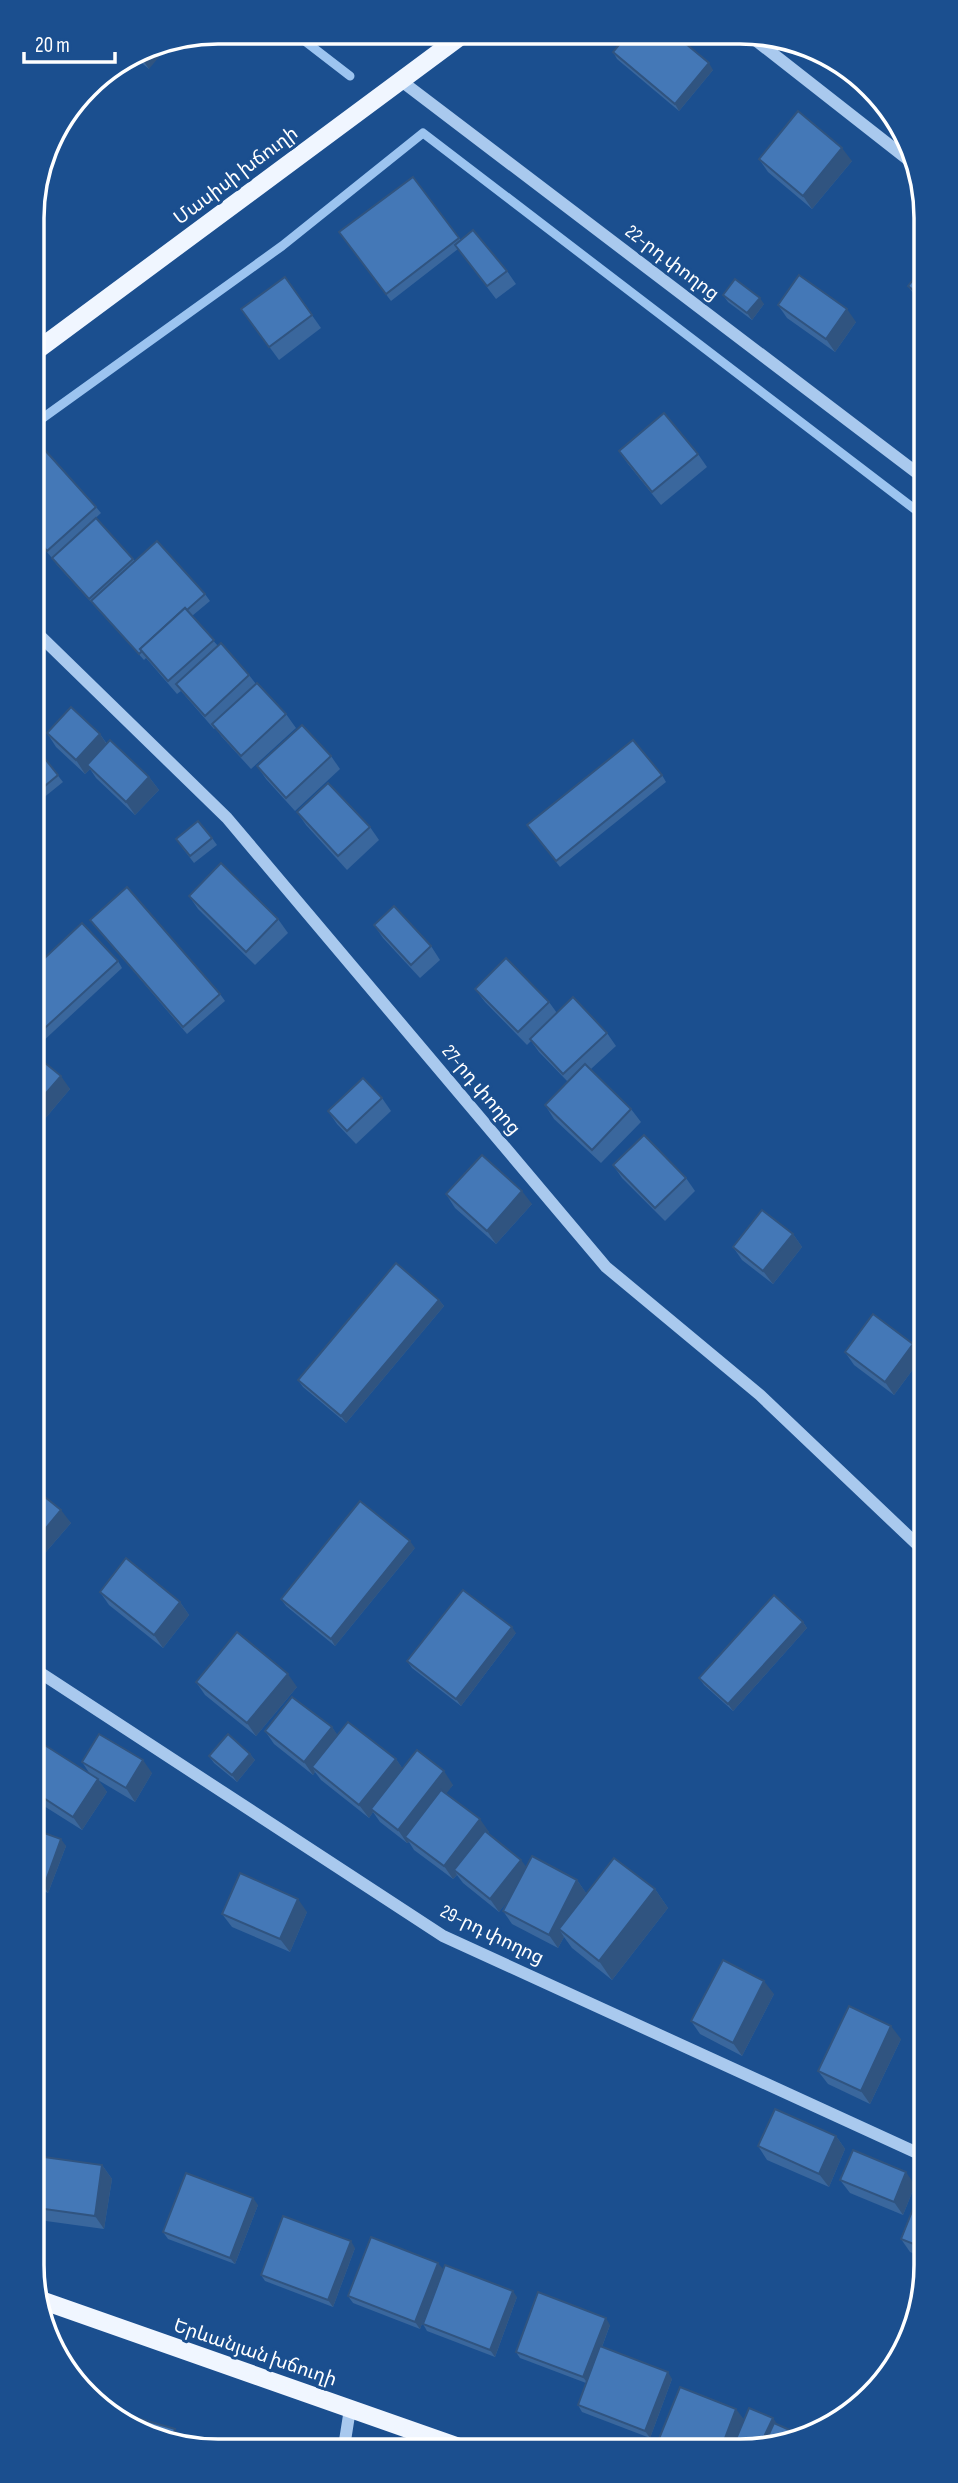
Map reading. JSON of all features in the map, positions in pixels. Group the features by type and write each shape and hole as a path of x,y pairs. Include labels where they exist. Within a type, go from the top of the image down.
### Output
{"main road":[{"name":"Մասիսի խճուղի","path":"44,340 450,44"},
{"name":"Երևանյան խճուղի","path":"48,2303 436,2439"}],"street":[{"path":"762,45 902,155"},
{"name":"22-րդ փողոց","path":"400,80 914,471"},
{"name":"27-րդ փողոց","path":"44,640 227,818 606,1267 760,1395 914,1541"},
{"name":"29-րդ փողոց","path":"44,1675 443,1936 914,2152"},
{"path":"345,2439 350,2409"}],"building":[{"path":"620,44 686,44 709,63 675,104 613,52"},
{"path":"798,111 842,148 803,196 759,159"},
{"path":"413,177 459,238 386,294 339,232"},
{"path":"473,230 507,271 487,286 455,245"},
{"path":"799,275 847,309 826,339 778,305"},
{"path":"285,277 312,315 269,347 241,309"},
{"path":"735,279 760,298 747,313 723,295"},
{"path":"914,279 914,291 908,286"},
{"path":"664,413 698,454 652,492 619,451"},
{"path":"44,449 96,507 47,551 44,548"},
{"path":"96,518 133,559 89,599 52,558"},
{"path":"157,541 205,594 187,610 185,608 140,649 142,651 139,654 91,601"},
{"path":"185,608 214,640 168,681 140,649"},
{"path":"221,643 249,675 205,716 176,684"},
{"path":"257,683 286,714 241,756 212,724"},
{"path":"71,707 100,734 76,760 47,733"},
{"path":"302,725 331,756 286,798 257,766"},
{"path":"110,740 149,777 126,802 87,765"},
{"path":"633,740 662,775 556,861 527,825"},
{"path":"44,758 58,775 44,787"},
{"path":"328,783 370,827 338,856 297,812"},
{"path":"198,821 212,838 190,856 176,839"},
{"path":"221,863 278,919 246,952 189,896"},
{"path":"127,887 220,994 183,1027 90,920"},
{"path":"394,906 431,946 411,965 374,925"},
{"path":"82,923 118,961 44,1029 44,959"},
{"path":"506,958 549,1002 518,1032 475,989"},
{"path":"573,997 607,1033 563,1074 530,1039"},
{"path":"44,1062 61,1076 44,1096"},
{"path":"585,1064 631,1109 592,1150 545,1105"},
{"path":"363,1078 382,1098 347,1131 328,1111"},
{"path":"644,1135 686,1178 655,1208 613,1165"},
{"path":"482,1155 522,1191 487,1231 446,1194"},
{"path":"762,1210 793,1234 763,1271 733,1247"},
{"path":"396,1263 439,1300 341,1416 298,1380"},
{"path":"873,1314 913,1344 885,1382 845,1352"},
{"path":"44,1496 61,1510 44,1530"},
{"path":"360,1501 410,1541 331,1639 281,1599"},
{"path":"126,1558 180,1602 154,1635 100,1592"},
{"path":"463,1590 512,1627 456,1699 407,1661"},
{"path":"774,1595 803,1622 728,1704 699,1678"},
{"path":"237,1632 288,1674 247,1723 196,1682"},
{"path":"292,1697 332,1727 304,1762 265,1731"},
{"path":"348,1722 396,1759 359,1805 312,1767"},
{"path":"99,1734 143,1760 126,1788 82,1762"},
{"path":"228,1734 250,1754 232,1775 209,1756"},
{"path":"44,1745 98,1779 73,1817 44,1798"},
{"path":"417,1750 444,1771 398,1830 371,1809"},
{"path":"441,1790 480,1819 444,1866 405,1837"},
{"path":"485,1831 521,1860 490,1899 454,1870"},
{"path":"44,1833 61,1839 44,1886"},
{"path":"532,1856 577,1880 549,1935 503,1911"},
{"path":"614,1858 655,1889 599,1961 559,1929"},
{"path":"240,1873 298,1899 280,1939 222,1914"},
{"path":"723,1960 764,1981 733,2043 691,2021"},
{"path":"849,2006 891,2026 861,2091 818,2071"},
{"path":"775,2109 836,2136 819,2174 758,2146"},
{"path":"853,2150 906,2172 894,2202 840,2180"},
{"path":"44,2157 102,2165 95,2216 44,2209"},
{"path":"186,2173 253,2198 230,2258 163,2232"},
{"path":"914,2206 914,2244 901,2239"},
{"path":"283,2216 351,2241 328,2300 261,2275"},
{"path":"371,2237 438,2263 415,2322 348,2296"},
{"path":"445,2265 513,2291 490,2350 423,2324"},
{"path":"538,2292 606,2318 583,2377 516,2352"},
{"path":"600,2346 668,2372 645,2431 578,2405"},
{"path":"680,2387 736,2409 725,2439 659,2439"},
{"path":"749,2408 773,2418 763,2438 736,2439"},
{"path":"134,2417 175,2429 174,2433 162,2430"},
{"path":"774,2423 792,2431 785,2433 768,2437"}],"waterway":[{"path":"309,44 350,76"},
{"path":"44,417 282,246 423,133 914,509"}]}
